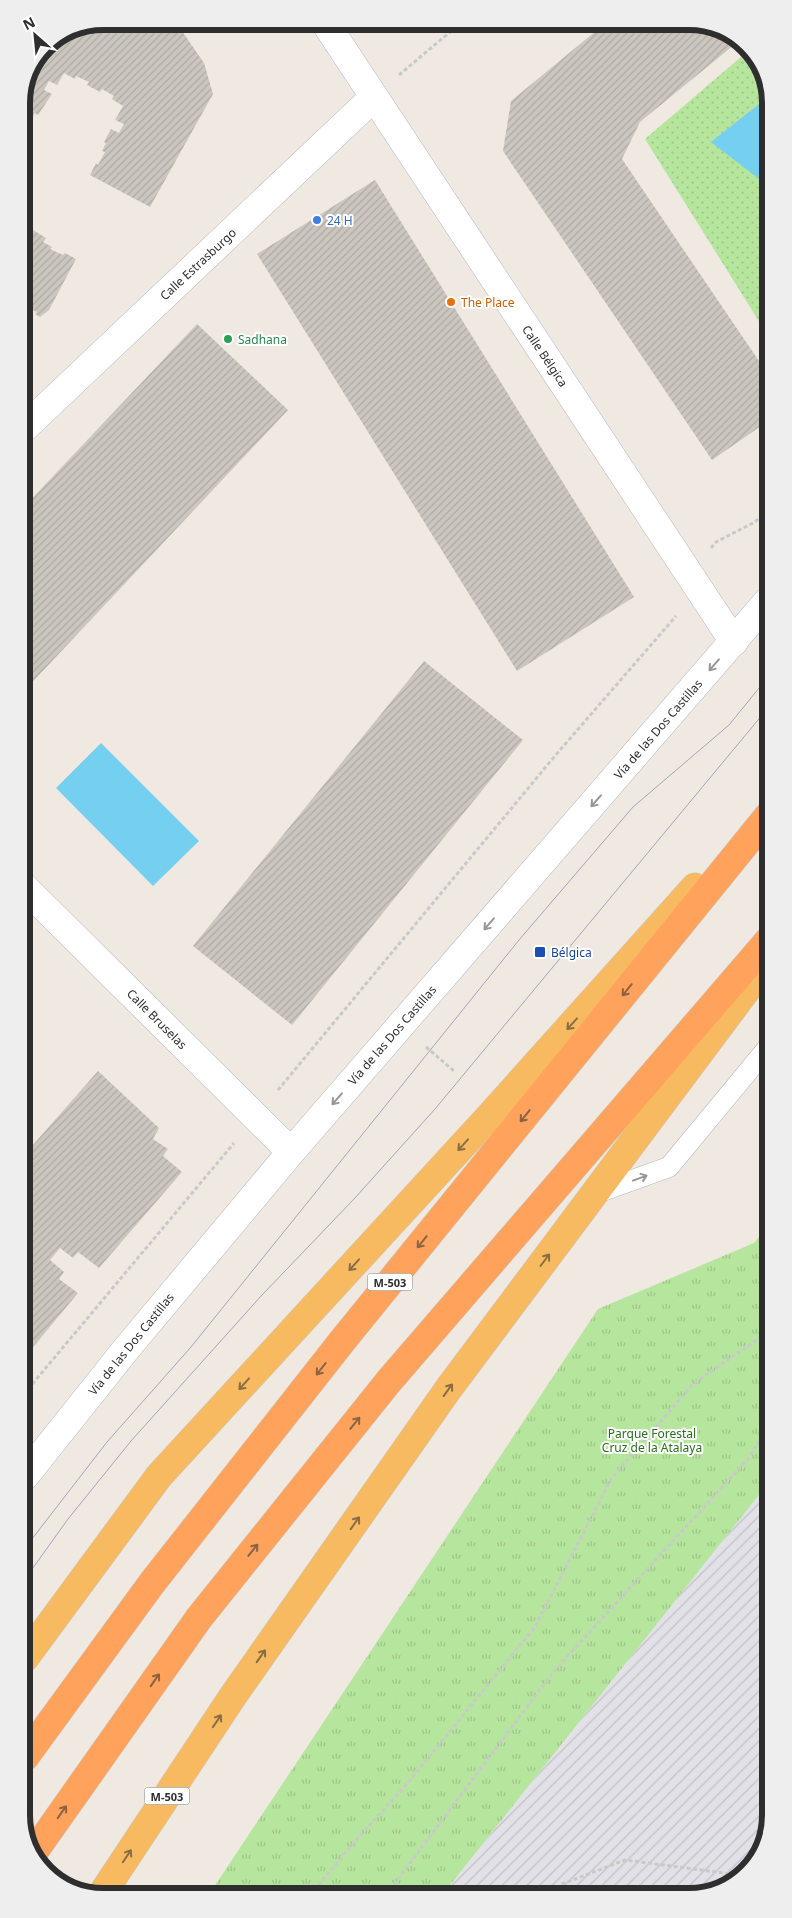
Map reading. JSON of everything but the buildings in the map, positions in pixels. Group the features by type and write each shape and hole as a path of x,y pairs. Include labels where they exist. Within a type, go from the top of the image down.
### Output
{"highway":[{"name":"M-503","path":"30,1651 159,1476 481,1126 762,812"},
{"name":"M-503","path":"30,1750 152,1583 343,1340 762,823"},
{"path":"38,1847 199,1618 389,1381 762,948"},
{"name":"M-503","path":"105,1888 233,1696 449,1388 762,969"}],"street":[{"name":"Calle Bélgica","path":"330,30 734,642"},
{"name":"Calle Estrasburgo","path":"30,422 374,97"},
{"name":"Vía de las Dos Castillas","path":"30,1470 291,1152 762,608"},
{"name":"Calle Bruselas","path":"30,893 291,1152"}],"lane":[{"path":"594,1194 669,1167 762,1054"}],"path":[{"path":"374,97 452,30"},
{"path":"30,1387 554,757 680,611 670,591 689,574 716,542 762,516"},
{"path":"316,1888 407,1784 535,1627 612,1479 694,1383 762,1336"},
{"path":"391,1888 554,1671 748,1459 762,1437"},
{"path":"558,1888 562,1884 625,1860 731,1874"}],"shaded area":[{"path":"762,1491 762,1815 758,1838 750,1855 741,1867 712,1884 689,1888 448,1888"}],"green space":[{"path":"744,55 758,80 762,103 762,326 645,139"},
{"name":"Parque Forestal Cruz de la Atalaya","path":"762,1233 762,1491 448,1888 213,1888 598,1309 754,1243"}],"water":[{"path":"762,102 762,181 711,142"},
{"path":"101,743 199,841 153,886 56,788"}],"tram line":[{"path":"30,1542 107,1442 191,1347 519,940 633,807 729,725 762,684"},
{"path":"30,1572 68,1519 131,1441 262,1295 354,1199 435,1109 762,715"}],"place":[{"name":"24 H","path":"317,220"},
{"name":"The Place","path":"451,302"},
{"name":"Sadhana","path":"228,339"},
{"name":"Bélgica","path":"540,952"}]}
